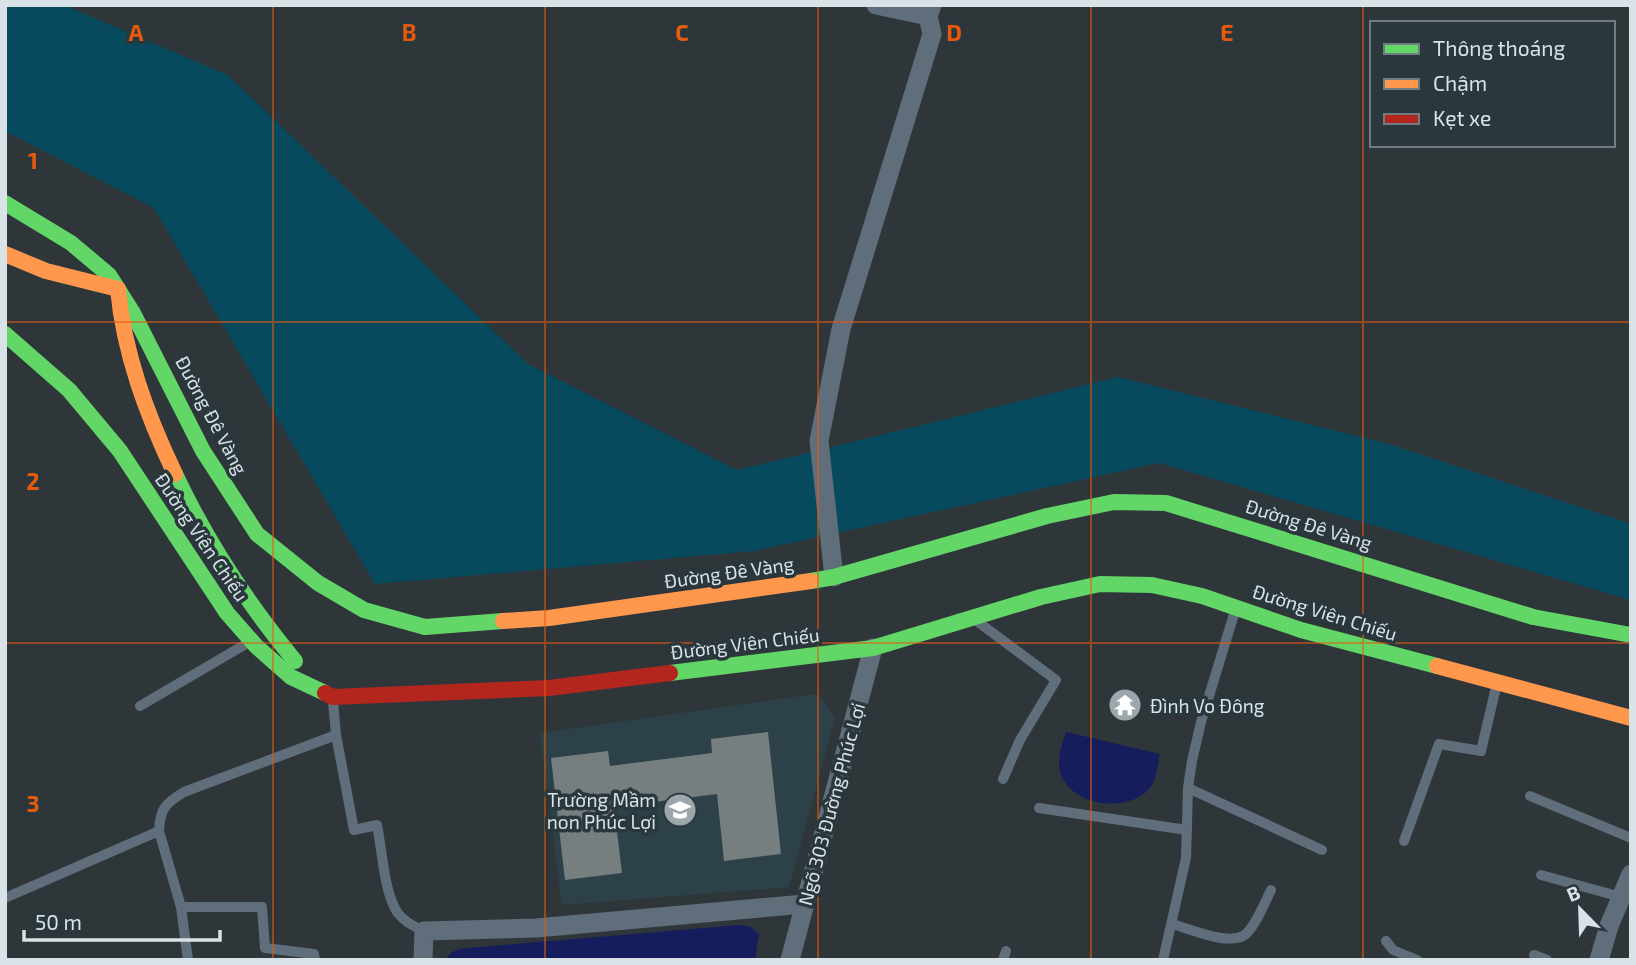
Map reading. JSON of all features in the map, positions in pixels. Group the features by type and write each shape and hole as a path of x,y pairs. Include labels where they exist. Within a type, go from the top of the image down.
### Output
{"main road":[{"name":"Đường Đê Vàng","path":"5,203 71,243 109,275 156,357 203,451 257,534 318,583 364,610 425,627 549,618 834,578 1047,516 1114,502 1166,503 1533,617 1631,635"},
{"path":"5,254 46,271 118,289 120,323 127,357 186,499 227,572 258,617 300,667 333,697"},
{"name":"Đường Viên Chiếu","path":"5,334 69,390 120,451 227,613 251,641 291,677 333,697 549,688 873,648 1041,597 1100,584 1152,585 1202,596 1301,630 1631,718"}],"street":[{"path":"834,578 819,441 841,329 932,34 930,10 876,5"},
{"name":"Ngõ 303 Đường Phúc Lợi","path":"793,959 873,648"},
{"path":"1599,960 1631,874"},
{"path":"423,960 424,931 536,928 805,904"}],"lane":[{"path":"1163,960 1186,858 1188,788 1201,722 1237,607"},
{"path":"972,618 1056,680 1020,740 1003,779"},
{"path":"140,706 251,641"},
{"path":"1404,841 1439,744 1481,751 1497,683"},
{"path":"333,697 336,735 354,830 377,825 390,894 397,911 408,923 424,931"},
{"path":"188,960 181,907 159,831 159,818 167,802 184,792 336,735"},
{"path":"1188,788 1322,850"},
{"path":"1530,796 1631,838"},
{"path":"1039,808 1187,830"},
{"path":"5,898 159,831"},
{"path":"1541,875 1621,898"},
{"path":"1172,924 1233,940 1244,935 1251,927 1271,890"},
{"path":"181,907 262,906 265,948 314,954 314,960"},
{"path":"1386,941 1392,950 1417,960"},
{"path":"1534,955 1546,960"}],"shaded area":[{"path":"5,5 64,5 228,75 528,364 737,470 1118,377 1389,444 1631,524 1631,600 1159,463 754,551 375,584 154,208 5,131"},
{"name":"Trường Mầm non Phúc Lợi","path":"815,694 823,700 835,718 789,887 562,905 540,733"},
{"path":"1066,732 1160,754 1152,785 1144,794 1120,803 1093,801 1081,796 1070,789 1059,768"},
{"path":"740,925 751,927 759,934 755,960 446,960 452,953 467,948"}],"building":[{"path":"768,732 781,854 724,861 717,794 614,807 622,873 565,880 551,758 608,751 610,766 712,753 711,739"}],"traffic: fast":[{"path":"5,203 71,243 109,275 133,313 203,451 257,534 318,583 364,610 425,627 503,621"},
{"path":"5,334 69,390 120,451 227,613 256,646 291,677 325,693"},
{"path":"175,474 200,524 229,571 260,617 295,661"},
{"path":"811,581 834,577 1047,516 1114,502 1166,503 1533,617 1631,635"},
{"path":"670,673 873,648 1041,597 1100,584 1152,585 1202,596 1301,630 1437,666"}],"traffic: slow":[{"path":"5,254 46,271 118,289 131,361 138,384 175,474"},
{"path":"503,621 549,618 811,581"},
{"path":"1437,666 1631,718"}],"traffic: jam":[{"path":"325,693 333,697 549,688 670,673"}],"place":[{"name":"Đình Vo Đông","path":"1125,705"},
{"name":"Trường Mầm non Phúc Lợi","path":"680,810"}]}
